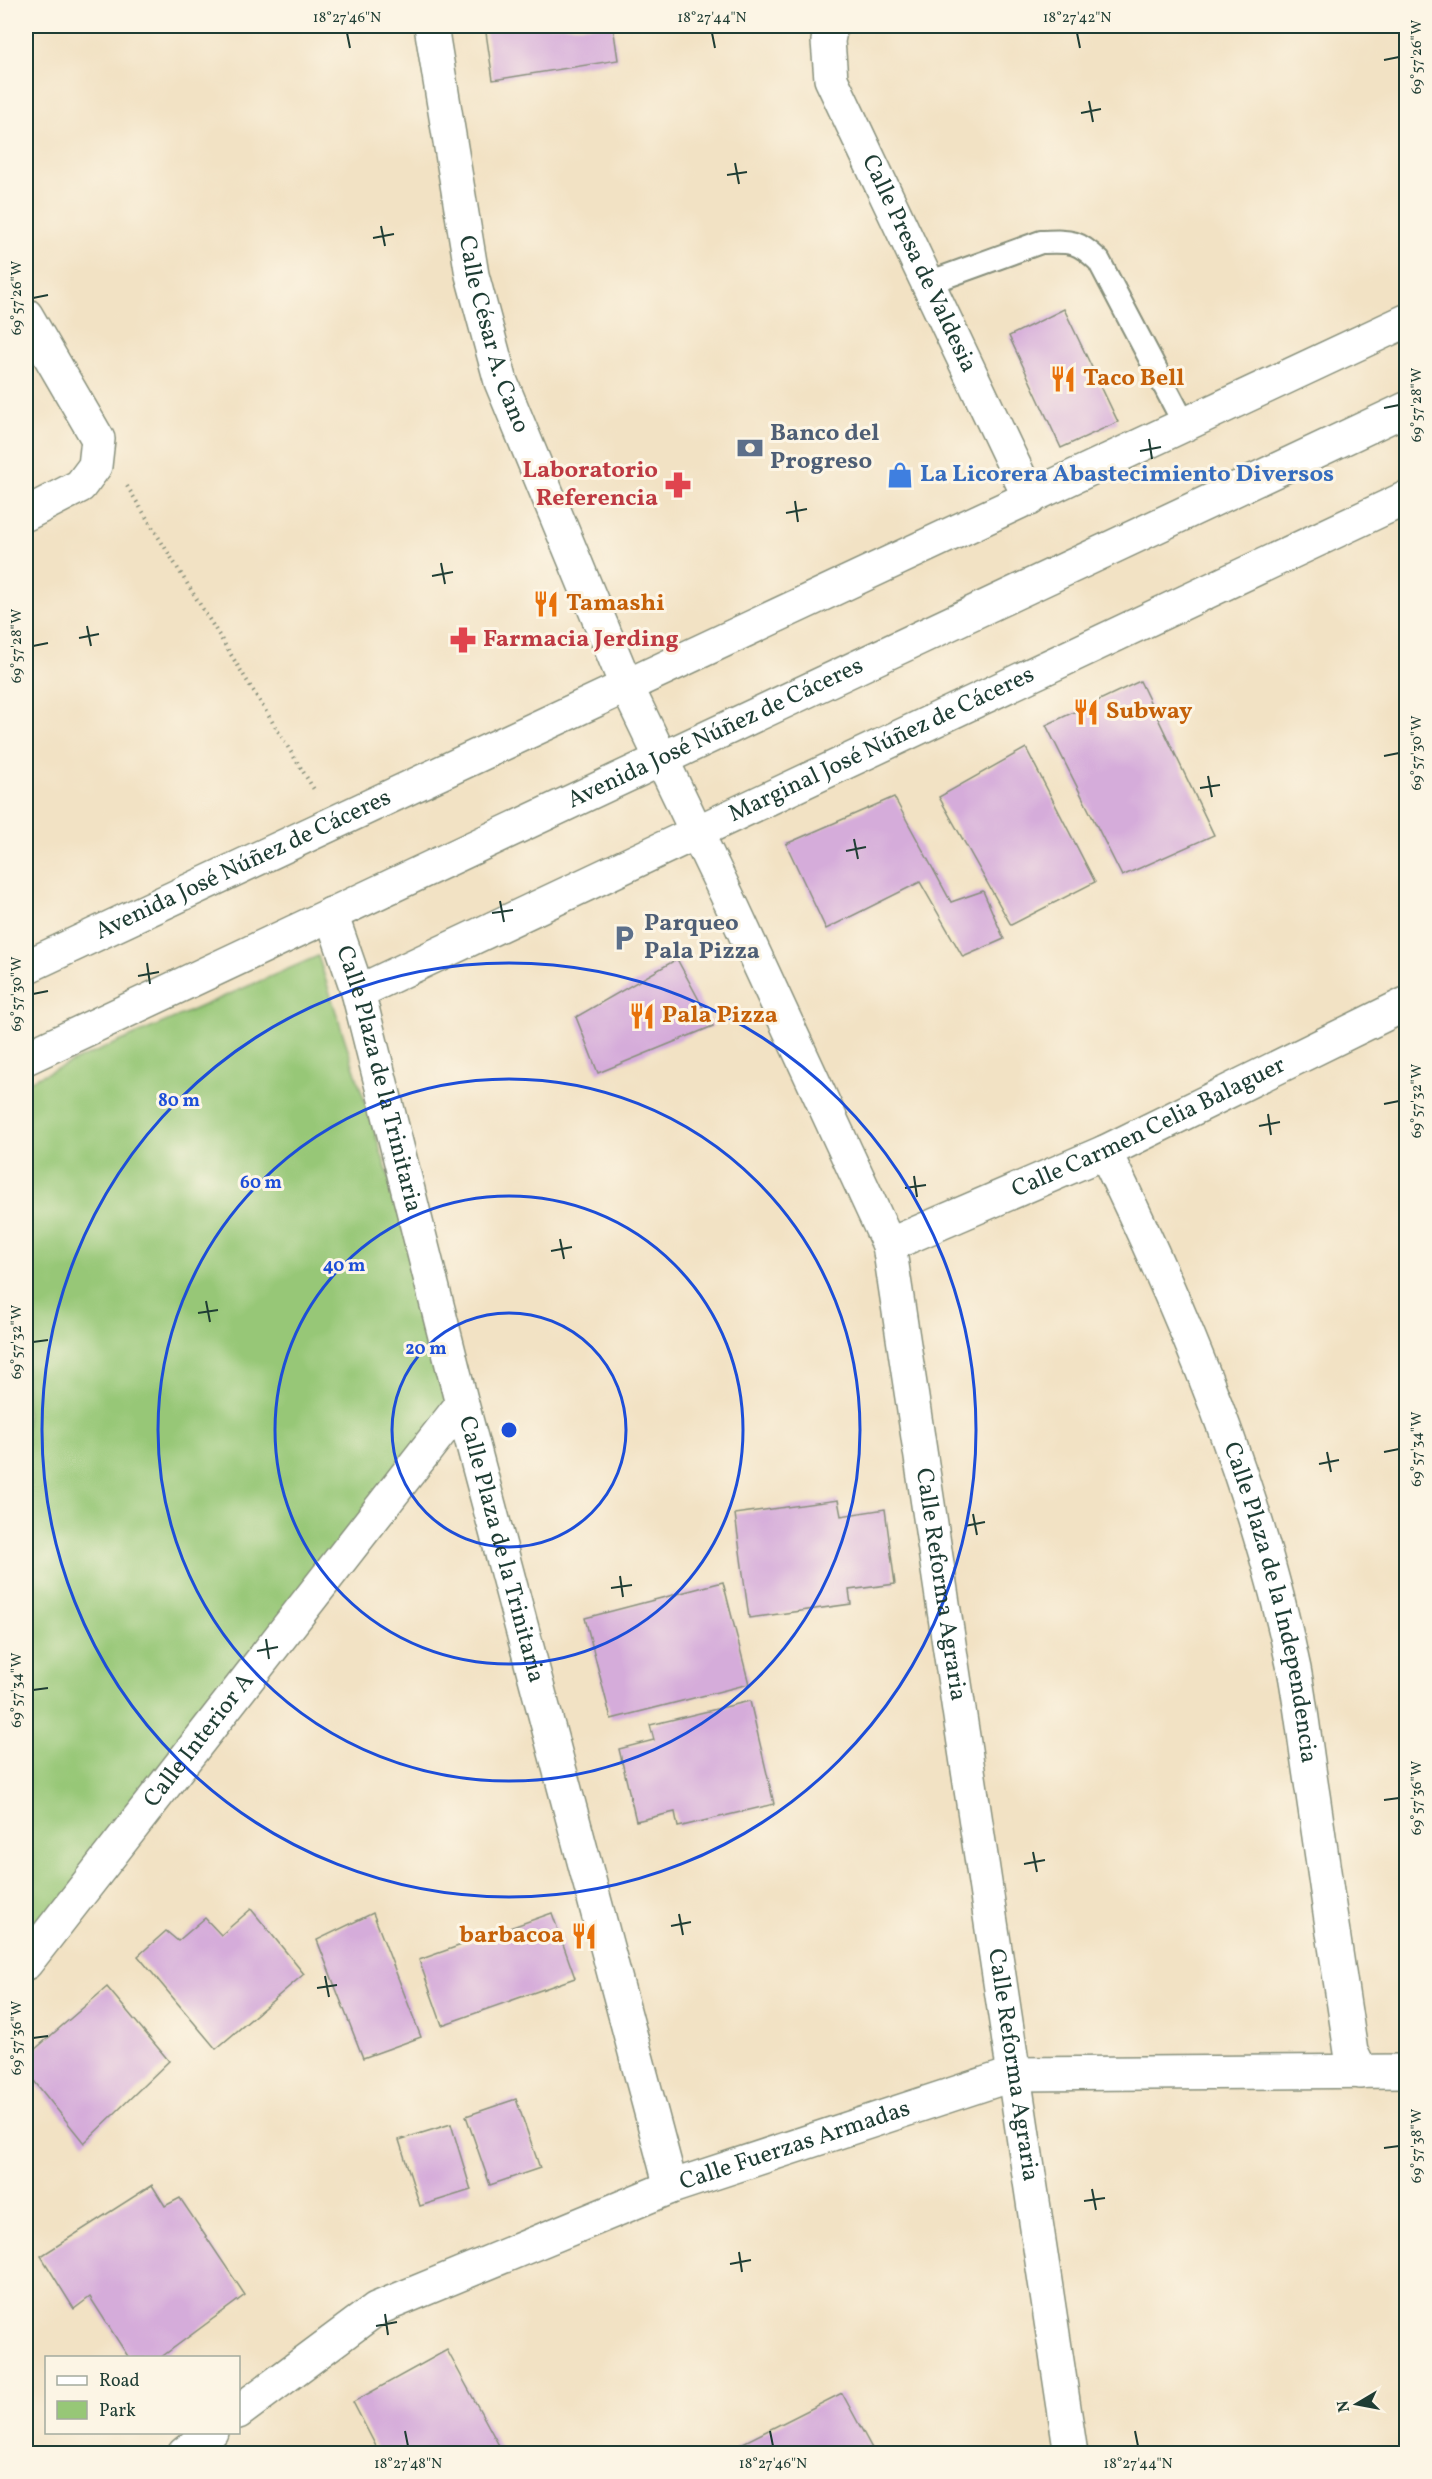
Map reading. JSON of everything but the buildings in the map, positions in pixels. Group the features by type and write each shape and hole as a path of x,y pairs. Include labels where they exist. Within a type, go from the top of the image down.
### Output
{"street":[{"name":"Calle César A. Cano","path":"431,26 472,275 501,382 626,685 662,759"},
{"name":"Calle Presa de Valdesia","path":"831,26 828,41 831,79 1030,499"},
{"path":"26,315 98,439 95,466 80,486 26,514"},
{"name":"Avenida José Núñez de Cáceres","path":"26,967 1407,321"},
{"name":"Avenida José Núñez de Cáceres","path":"26,1058 1407,409"},
{"name":"Marginal José Núñez de Cáceres","path":"358,992 1407,498"},
{"name":"Calle Reforma Agraria","path":"662,759 889,1245 1071,2454"},
{"name":"Calle Plaza de la Trinitaria","path":"331,914 358,992 462,1404 671,2187"},
{"name":"Calle Carmen Celia Balaguer","path":"889,1245 1105,1152 1407,1004"},
{"name":"Calle Plaza de la Independencia","path":"1105,1152 1138,1220 1197,1357 1236,1462 1273,1583 1294,1671 1351,2052 1361,2072"},
{"name":"Calle Interior A","path":"26,1963 462,1404"},
{"name":"Calle Fuerzas Armadas","path":"240,2411 376,2309 671,2187 1014,2074 1407,2071"},
{"path":"183,2454 210,2434"}],"lane":[{"path":"928,283 1041,242 1058,241 1082,244 1099,261 1185,425"}],"path":[{"path":"98,439 334,822"}],"green space":[{"path":"318,956 462,1404 26,1951 26,1082"}],"place":[{"name":"Taco Bell","path":"1063,379"},
{"name":"Banco del Progreso","path":"750,448"},
{"name":"La Licorera Abastecimiento Diversos","path":"900,475"},
{"name":"Laboratorio Referencia","path":"678,485"},
{"name":"Tamashi","path":"546,604"},
{"name":"Farmacia Jerding","path":"463,640"},
{"name":"Subway","path":"1086,712"},
{"name":"Parqueo Pala Pizza","path":"624,938"},
{"name":"Pala Pizza","path":"642,1016"},
{"name":"barbacoa","path":"584,1936"}]}
